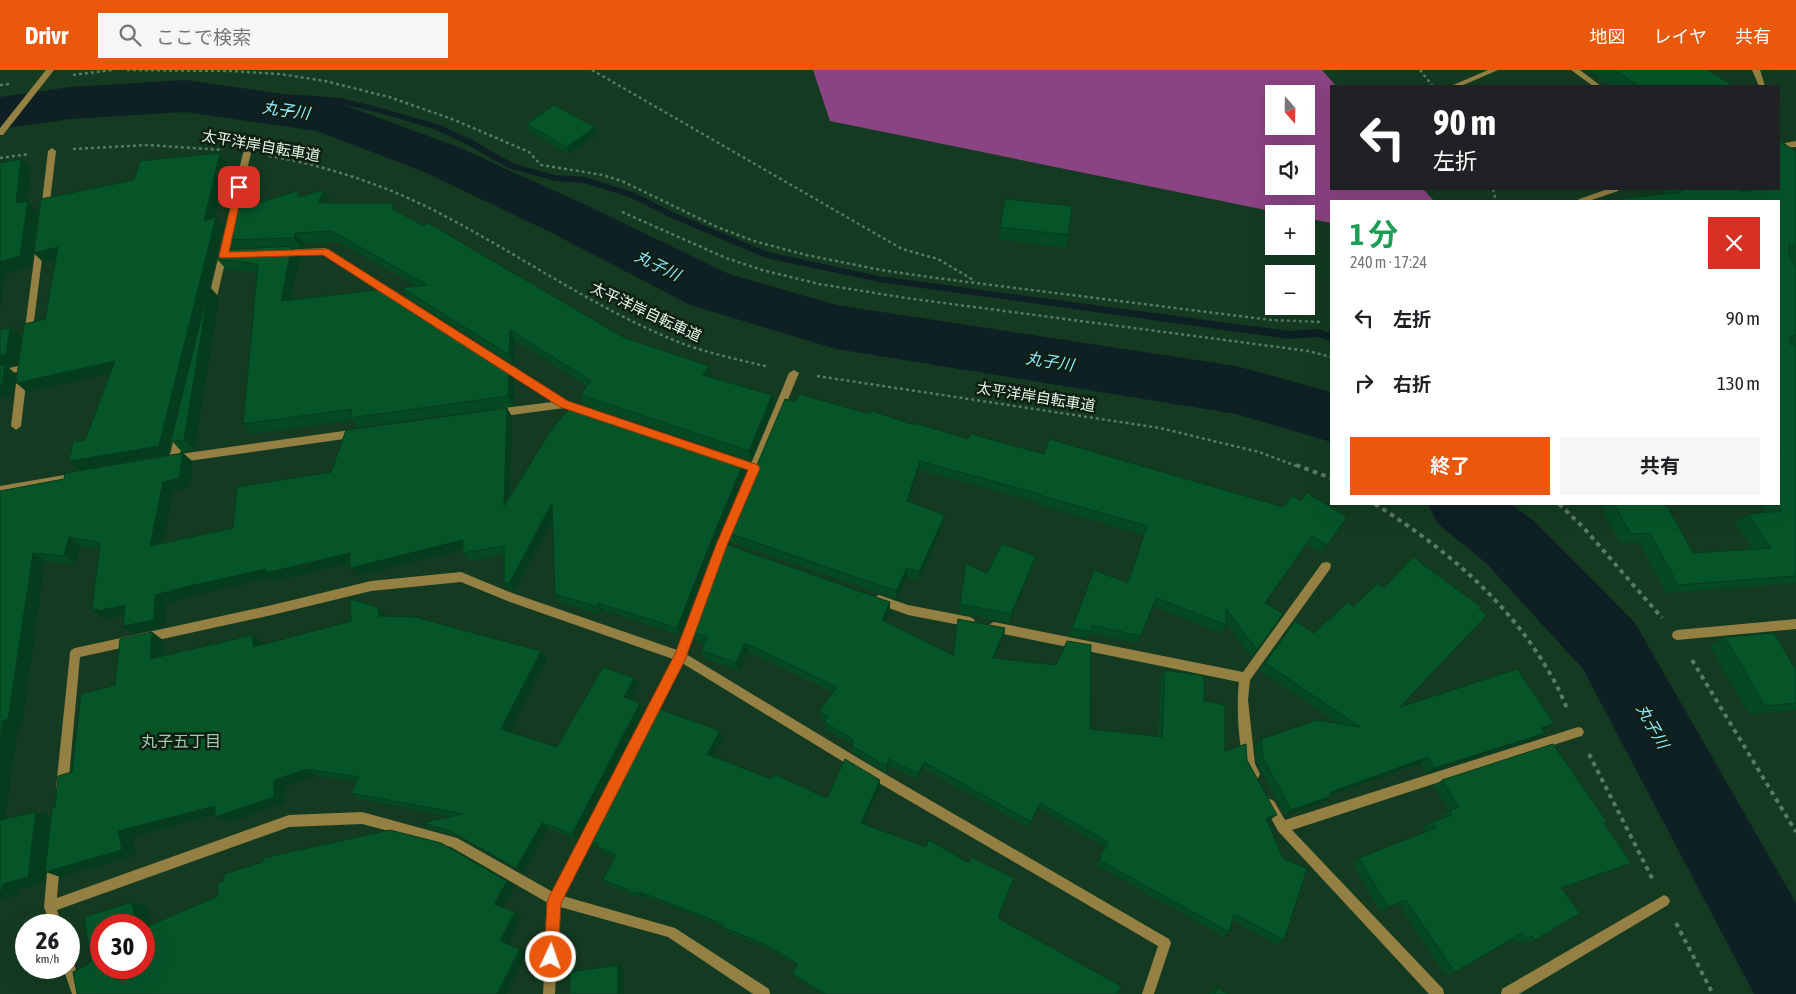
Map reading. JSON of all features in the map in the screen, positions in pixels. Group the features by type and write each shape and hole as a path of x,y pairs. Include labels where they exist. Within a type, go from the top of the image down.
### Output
{"street":[{"path":"0,133 50,70"},
{"path":"1457,85 1494,70"},
{"path":"1575,70 1596,85"},
{"path":"1756,70 1762,85"},
{"path":"1780,143 1796,144"},
{"path":"43,220 52,151"},
{"path":"209,314 228,255 247,152"},
{"path":"1585,200 1612,190"},
{"path":"26,348 42,230"},
{"path":"270,254 325,251 564,404 591,413"},
{"path":"0,373 24,363 16,426"},
{"path":"644,726 680,656 726,546 750,466 794,373"},
{"path":"486,415 564,404"},
{"path":"183,420 169,460 369,431"},
{"path":"0,490 87,475"},
{"path":"1326,566 1245,678 1242,700 1249,765 1282,827 1438,994"},
{"path":"60,799 75,652 272,610 371,586 461,577 510,597 680,656 864,768 1165,943 1148,994"},
{"path":"871,597 908,610 1245,678"},
{"path":"1677,634 1796,624"},
{"path":"1282,827 1578,732"},
{"path":"50,907 289,821 362,818 453,842 555,900 671,932 764,994"},
{"path":"549,994 555,900 596,822"},
{"path":"52,914 50,907 56,848"},
{"path":"1507,994 1664,901"},
{"path":"73,979 78,994"}],"path":[{"path":"126,70 230,71 280,74 325,81 389,97 452,119 529,152 541,165 582,173 602,174 624,182 717,227 754,241 806,255 881,270 977,283 1271,320 1321,322"},
{"path":"592,70 902,249 938,259 977,283"},
{"path":"1420,70 1431,85"},
{"name":"太平洋岸自転車道","path":"0,158 112,144 178,144 247,152 304,162 370,183 440,213 599,304 671,339 716,355 794,373 1160,428 1259,452 1330,478"},
{"path":"622,212 688,243 719,255 761,270 812,282 891,296 1308,350 1330,357"},
{"path":"1560,505 1583,527 1677,634 1796,832"}],"shaded area":[{"path":"813,70 1322,70 1335,85 1330,85 1330,190 1424,190 1433,200 1330,200 1330,223 1315,220 1315,205 1265,205 1265,210 830,121"}],"building":[{"path":"1614,70 1708,70 1731,85 1637,85"},
{"path":"554,105 595,127 567,147 527,124"},
{"path":"1780,141 1796,152 1796,247 1789,244 1789,256 1796,266 1796,335 1789,337 1791,345 1796,345 1796,576 1678,585 1650,533 1631,534 1615,505 1667,505 1693,553 1771,548 1748,514 1782,511 1778,505 1780,505 1781,452 1780,200 1617,199 1682,192 1681,190 1780,190"},
{"path":"220,153 204,221 216,217 159,446 69,461 73,442 85,440 115,361 16,383 24,324 45,319 58,247 34,253 41,199 134,180 140,161"},
{"path":"21,159 16,203 28,201 20,256 0,262 0,163"},
{"path":"324,190 318,203 392,203 393,209 424,226 428,223 623,337 709,366 703,375 772,395 749,451 580,395 591,381 510,330 509,355 402,288 427,285 332,231 295,233 294,238 221,240 228,212 297,191 299,197"},
{"path":"1005,199 1072,206 1068,235 1000,227"},
{"path":"292,246 281,301 385,289 509,369 508,396 350,418 352,409 243,424 258,264 217,259 219,250"},
{"path":"209,286 184,440 171,441"},
{"path":"10,327 6,355 0,356 0,330"},
{"path":"0,365 5,365 2,386 0,386"},
{"path":"799,394 870,414 872,411 914,425 915,423 968,439 971,434 1044,454 1049,439 1283,507 1292,496 1301,501 1307,493 1347,517 1327,545 1312,536 1265,603 1283,614 1257,650 1226,609 1226,625 1156,598 1141,636 1091,625 1091,632 1072,628 1094,570 1128,583 1147,526 920,461 907,501 945,515 919,572 907,568 896,591 728,533 785,399 795,402"},
{"path":"572,405 744,462 677,628 598,603 598,607 555,594 552,503 509,584 504,582 504,546 463,553 463,540 350,568 350,553 266,573 266,569 185,587 155,595 154,620 123,626 125,605 97,611 98,609 92,610 100,543 69,537 64,556 33,553 8,719 3,721 0,745 0,491 64,479 65,473 183,453 179,478 163,482 150,546 233,528 237,487 331,472 346,430 507,408 504,506 551,430"},
{"path":"723,543 890,602 882,620 953,655 958,619 1005,628 993,658 1056,665 1067,641 1091,645 1090,729 1162,737 1165,670 1204,676 1204,701 1225,705 1225,751 1246,744 1247,760 1277,815 1266,818 1283,858 1307,869 1284,940 1234,914 1229,932 1099,860 1108,842 1040,803 1031,822 924,762 918,774 889,759 886,766 852,746 854,740 824,722 828,717 819,712 837,687 745,643 736,663 701,650 708,637 690,631"},
{"path":"1002,544 1036,556 1011,614 960,604 966,564 987,573"},
{"path":"1413,557 1481,607 1479,609 1487,615 1400,707 1517,669 1554,723 1541,728 1545,733 1435,768 1428,757 1331,792 1329,797 1291,810 1263,758 1261,739 1317,720 1360,727 1265,663 1295,621 1314,633 1348,602 1353,607 1378,583 1384,588"},
{"path":"350,599 378,607 379,616 415,617 541,651 501,729 557,747 603,667 634,678 624,697 640,703 572,834 542,823 516,868 450,831 422,823 463,814 351,793 359,777 307,769 274,780 274,797 215,817 215,806 118,831 122,850 45,872 52,808 55,807 58,776 72,772 81,694 115,685 120,639 152,632 150,659 253,635 253,647 351,621"},
{"path":"1774,633 1796,670 1796,703 1765,706 1725,637"},
{"path":"654,707 720,731 707,754 771,779 774,774 827,798 845,759 880,780 861,823 926,847 929,840 969,863 971,857 1014,878 998,918 1121,986 1117,994 825,994 792,974 798,964 767,945 722,927 723,924 603,880 616,854 597,847 598,844 586,839"},
{"path":"1553,744 1607,822 1604,823 1631,863 1561,888 1580,913 1535,940 1532,936 1526,939 1522,933 1455,972 1406,900 1388,907 1359,858 1436,828 1432,822 1452,815 1450,810 1459,807 1442,780"},
{"path":"36,812 28,877 3,884 0,891 0,820"},
{"path":"390,830 441,843 507,881 494,904 515,912 500,941 520,949 497,994 77,994 74,979 80,979 80,968 90,963 90,979 155,979 155,923 218,896 218,883 224,881 224,874 263,862 263,858"},
{"path":"132,902 135,914 94,914"},
{"path":"90,915 90,956 84,917"},
{"path":"618,965 618,994 570,994 570,972"},
{"path":"1217,988 1229,994 1215,994"}],"waterway":[{"path":"186,96 300,98 341,101 382,111 437,127 471,143 511,166 555,178 585,180 632,195 672,215 766,255 879,279 1289,335 1318,333 1330,337"},
{"name":"丸子川","path":"0,113 70,103 186,96 326,116 440,159 569,219 710,290 836,327 1236,390 1330,417"},
{"name":"丸子川","path":"1462,505 1510,542 1609,646 1796,986"}],"district":[{"name":"丸子五丁目","path":"181,741"}],"route":[{"path":"239,187 223,256 325,251 564,404 754,468 722,545 680,656 554,902 551,957"}]}
